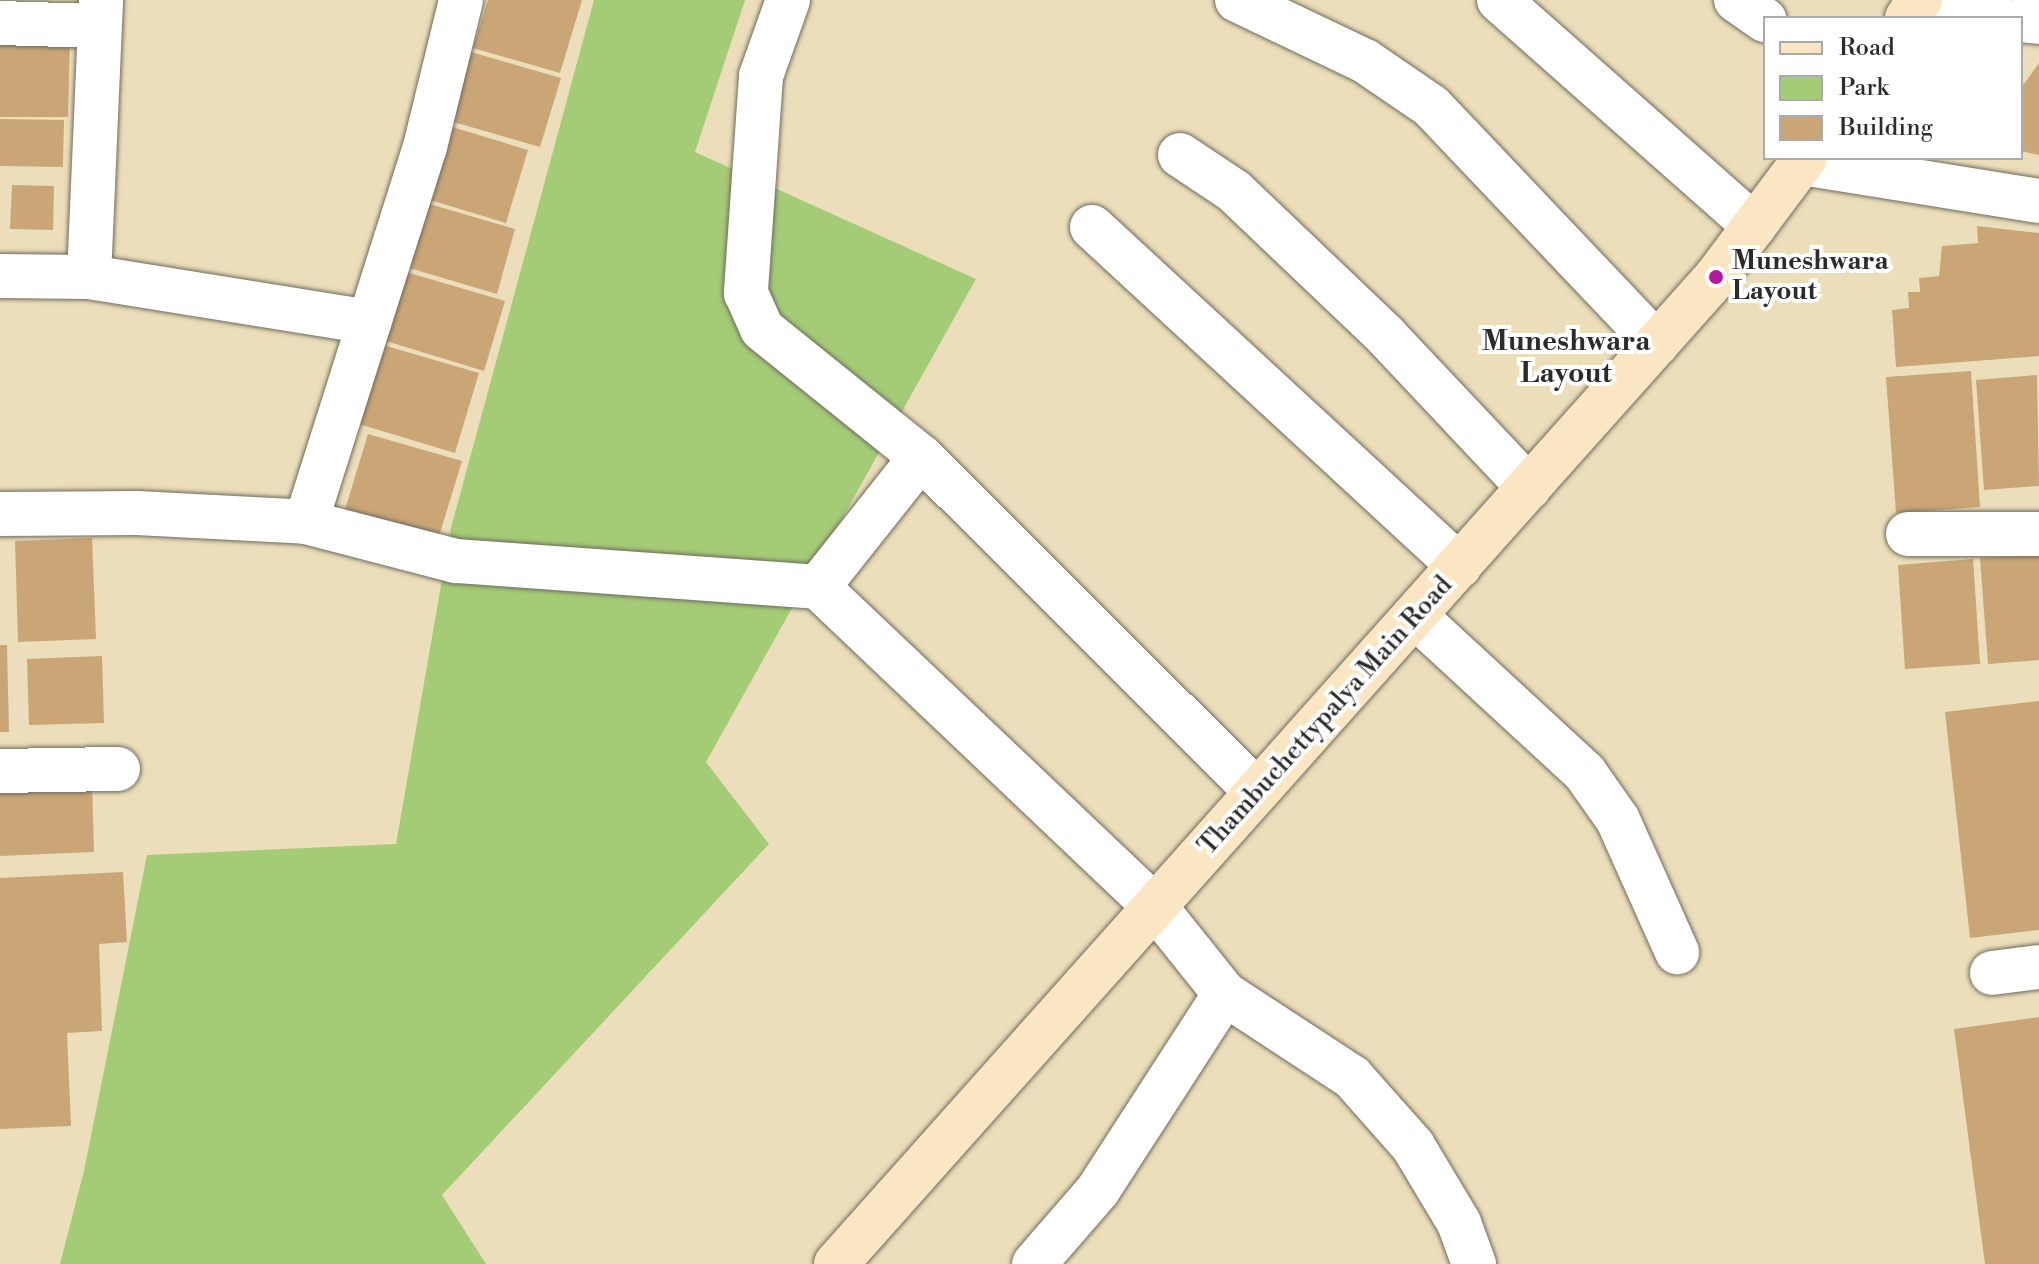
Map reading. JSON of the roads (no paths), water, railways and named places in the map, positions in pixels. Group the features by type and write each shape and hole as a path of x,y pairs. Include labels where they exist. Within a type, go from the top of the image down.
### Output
{"main road":[{"name":"Thambuchettypalya Main Road","path":"836,1264 1657,344 1804,160"}],"street":[{"path":"306,522 425,147 461,0"},
{"path":"788,0 761,76 746,293 762,329 921,457 1257,792"},
{"path":"1237,0 1376,67 1431,106 1657,344"},
{"path":"1499,0 1754,226"},
{"path":"1736,0 1763,19"},
{"path":"1913,9 1979,16"},
{"path":"0,23 100,13 89,277"},
{"path":"1180,155 1234,191 1385,335 1529,488"},
{"path":"1804,160 2039,201"},
{"path":"1092,227 1459,566"},
{"path":"0,276 89,277 369,322"},
{"path":"818,587 921,457"},
{"path":"0,514 137,513 306,522 456,561 818,587 1156,908 1225,994 1352,1077 1413,1146 1459,1223 1474,1264"},
{"path":"1908,534 2039,534"},
{"path":"1415,616 1585,773 1618,820 1677,952"},
{"path":"0,771 118,769"},
{"path":"1992,973 2039,967"},
{"path":"1034,1264 1098,1190 1225,994"}],"place":[{"name":"Muneshwara Layout","path":"1716,277"}],"district":[{"name":"Muneshwara Layout","path":"1566,358"}]}
